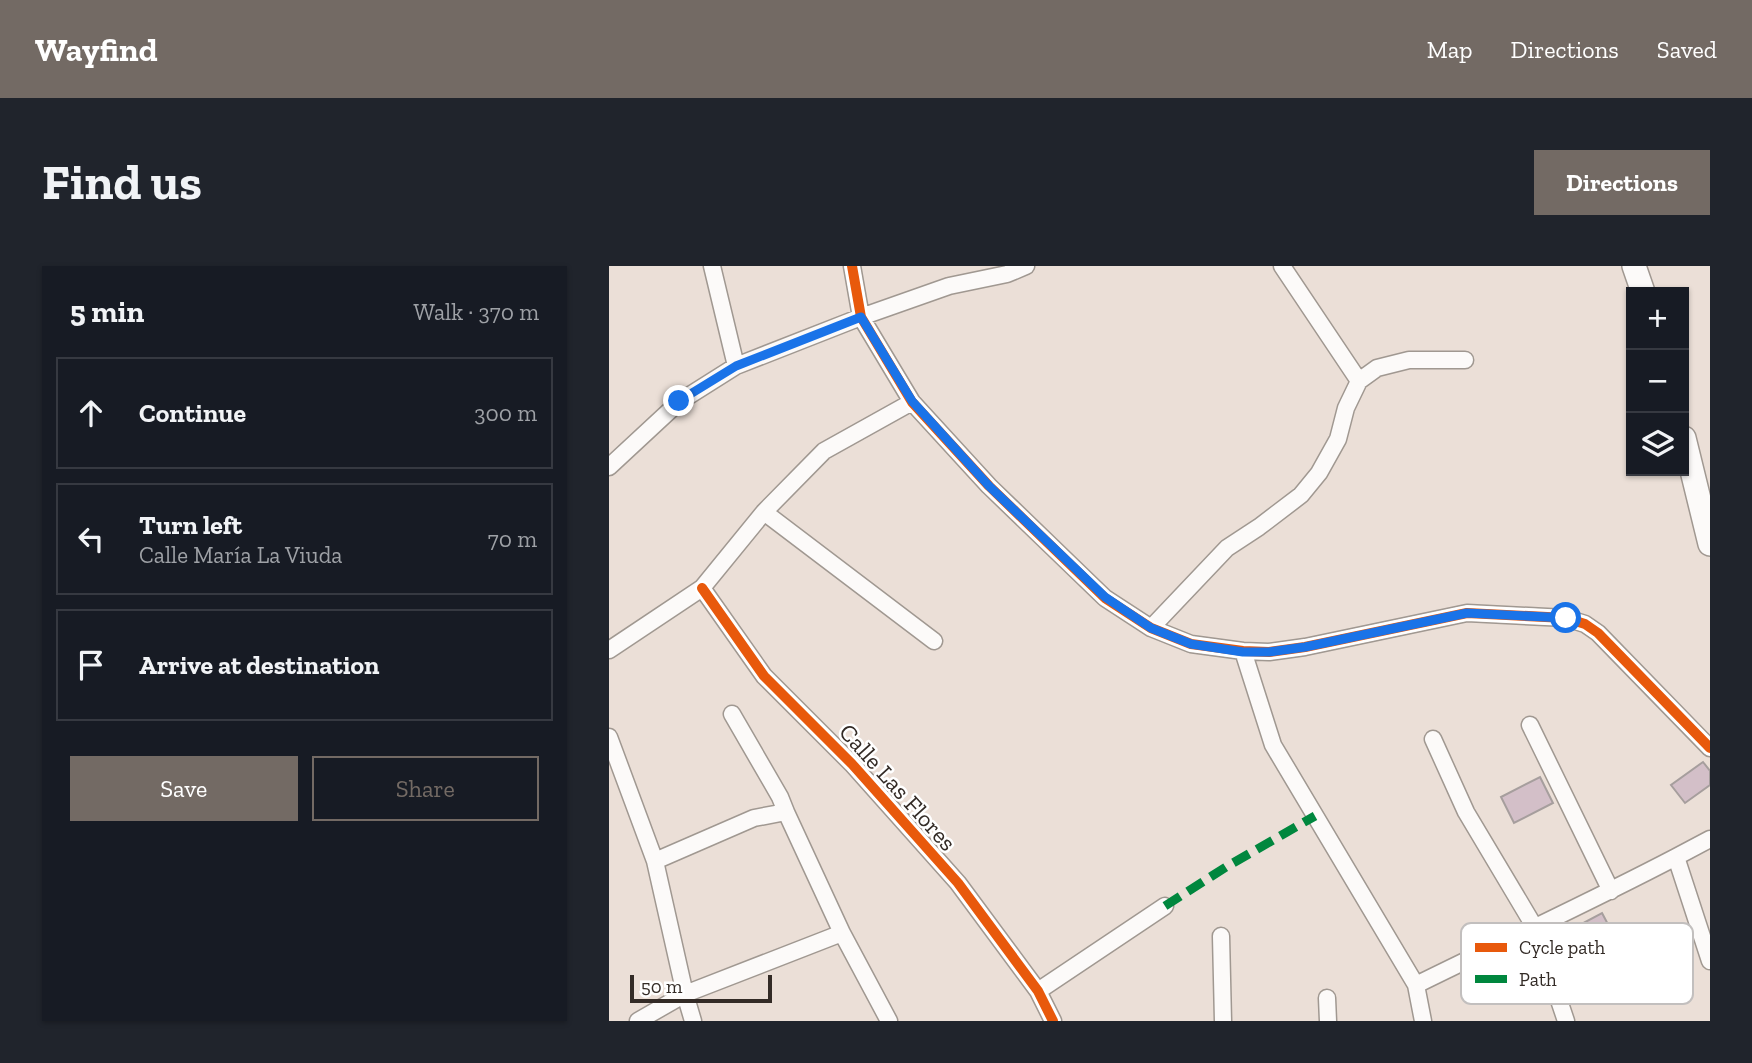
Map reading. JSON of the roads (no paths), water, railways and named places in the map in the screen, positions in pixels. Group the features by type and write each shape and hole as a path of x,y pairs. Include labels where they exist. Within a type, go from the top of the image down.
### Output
{"main road":[{"path":"1634,266 1641,287"},
{"path":"1689,458 1710,544"}],"street":[{"path":"712,266 736,366"},
{"path":"852,266 861,317 912,401 989,486 1105,597 1151,628 1191,644 1243,652 1269,652 1467,613 1566,618 1585,624 1598,633 1710,748"},
{"path":"609,467 679,401 736,366 949,286 1026,266"},
{"path":"1282,266 1359,381"},
{"path":"1151,628 1227,548 1301,495 1319,473 1338,439 1346,408 1359,381 1377,368 1409,360 1465,360"},
{"path":"609,650 702,588 764,512 824,451 912,401"},
{"path":"764,512 934,641"},
{"name":"Calle Las Flores","path":"702,588 764,676 852,764 958,883 1038,991 1053,1021"},
{"path":"1243,652 1273,745 1416,985 1423,1021"},
{"path":"732,713 780,797 842,933 889,1021"},
{"path":"1530,725 1611,891"},
{"path":"609,737 655,861 693,1021"},
{"path":"1433,739 1467,812 1532,923"},
{"path":"655,861 754,818 786,812"},
{"path":"1541,923 1611,891 1710,839"},
{"path":"1676,857 1710,961"},
{"path":"1038,991 1165,906"},
{"path":"638,1021 685,994 842,933"},
{"path":"1221,936 1223,1021"},
{"path":"1416,985 1461,962"},
{"path":"1327,998 1328,1021"},
{"path":"1560,1004 1566,1021"}]}
